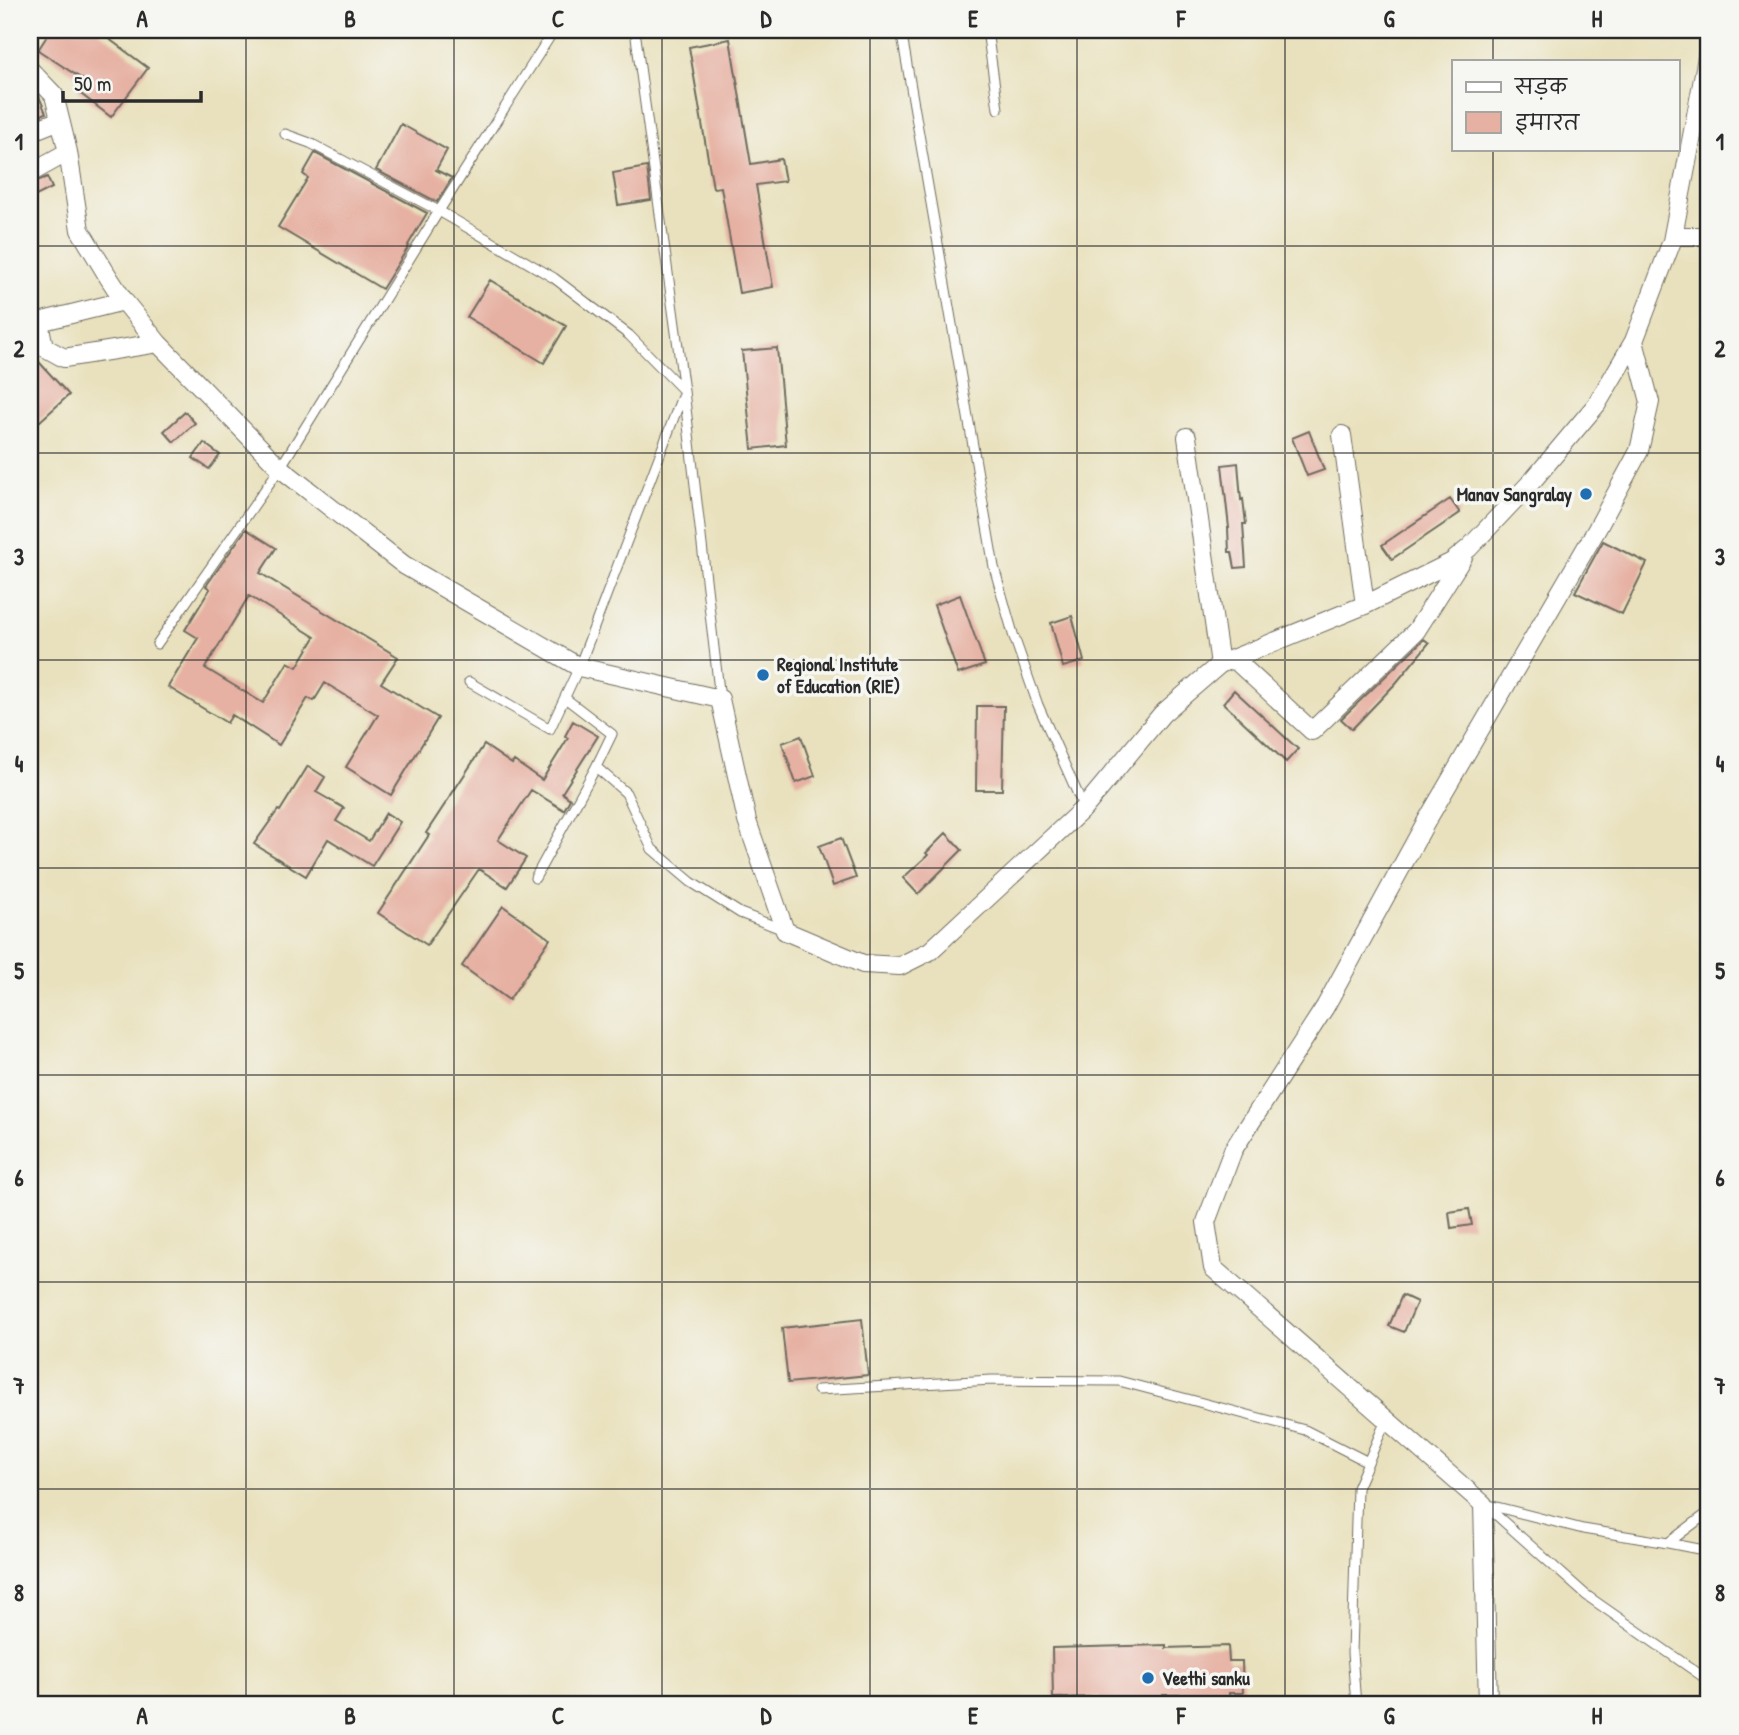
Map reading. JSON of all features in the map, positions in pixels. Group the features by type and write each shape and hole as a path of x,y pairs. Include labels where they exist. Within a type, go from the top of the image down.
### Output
{"street":[{"path":"30,69 54,95 68,152 80,230 124,301 158,343 280,468 404,565 579,667 720,699 747,821 785,931 863,964 900,966 930,951 1084,808 1162,714 1227,662 1365,605 1452,562 1469,548 1534,479 1597,404 1634,341 1673,236 1709,47"},
{"path":"30,132 60,120"},
{"path":"30,173 68,152"},
{"path":"1673,236 1709,236"},
{"path":"124,301 39,321 44,347 64,358 158,343"},
{"path":"1488,1705 1483,1504 1213,1268 1206,1222 1233,1150 1325,1007 1426,822 1597,529 1639,451 1650,402 1634,341"},
{"path":"1342,435 1365,605"},
{"path":"1186,437 1227,662 1312,731 1416,631 1469,548"}],"lane":[{"path":"157,644 280,468 554,30"},
{"path":"635,30 684,391 720,699"},
{"path":"901,30 993,567 1038,705 1084,808"},
{"path":"987,30 998,109"},
{"path":"285,134 310,143 439,211 554,278 629,335 684,391"},
{"path":"469,682 550,729 579,667 684,391"},
{"path":"535,878 612,734 565,698"},
{"path":"596,767 626,793 652,849 691,882 740,913 785,931"},
{"path":"818,1390 992,1380 1119,1381 1305,1430 1368,1462"},
{"path":"1356,1705 1352,1653 1357,1488 1386,1420"},
{"path":"1483,1504 1583,1529 1709,1551"},
{"path":"1483,1504 1586,1595 1702,1676"},
{"path":"1668,1543 1709,1512"}],"building":[{"path":"51,30 97,30 148,68 111,117 77,91 85,81 38,50"},
{"path":"730,39 751,164 781,159 785,181 756,185 773,287 739,293 721,187 713,188 689,47"},
{"path":"30,86 38,94 46,113 30,120"},
{"path":"401,124 447,150 436,170 452,178 437,202 376,170"},
{"path":"315,153 427,213 382,289 278,227 308,178 303,174"},
{"path":"647,167 651,200 618,205 613,173"},
{"path":"47,177 52,188 30,199 30,184"},
{"path":"490,280 566,326 544,363 467,317"},
{"path":"777,348 786,445 752,449 742,351"},
{"path":"30,352 69,395 39,422 30,411"},
{"path":"185,412 195,423 174,442 164,431"},
{"path":"1309,431 1324,470 1307,476 1292,438"},
{"path":"204,443 220,455 209,469 193,458"},
{"path":"1238,463 1246,524 1243,524 1246,567 1235,568 1232,552 1229,552 1222,465"},
{"path":"1450,499 1460,513 1392,559 1382,545"},
{"path":"246,529 276,548 260,573 398,657 381,683 438,718 391,795 346,767 378,715 325,683 314,701 308,698 279,745 232,715 227,723 168,687 198,638 185,630 210,589 206,586","holes":["249,596 315,637 297,667 288,662 263,703 205,668"]},
{"path":"1603,541 1647,563 1622,614 1575,592"},
{"path":"960,595 985,665 958,674 934,605"},
{"path":"1072,616 1084,661 1063,667 1051,623"},
{"path":"1424,639 1429,643 1352,729 1341,719"},
{"path":"1234,690 1298,749 1286,762 1223,703"},
{"path":"977,706 1004,706 1002,790 976,790"},
{"path":"573,721 598,736 562,793 570,799 564,810 531,790 498,840 526,858 507,887 479,869 427,945 378,913 484,745 542,780 568,738 565,736"},
{"path":"801,736 815,776 796,783 782,743"},
{"path":"308,766 325,777 316,792 344,808 336,821 369,841 386,813 400,822 372,866 328,839 306,876 254,844 278,810 280,811"},
{"path":"946,833 962,850 918,894 903,878 928,855 926,853"},
{"path":"841,838 856,878 833,886 819,846"},
{"path":"503,906 550,939 509,1000 462,966"},
{"path":"1469,1209 1472,1225 1451,1228 1449,1212"},
{"path":"1402,1295 1417,1302 1404,1332 1389,1326"},
{"path":"862,1319 868,1375 788,1383 782,1328"},
{"name":"Veethi sanku","path":"1166,1645 1166,1648 1228,1646 1229,1661 1242,1661 1243,1693 1229,1693 1230,1705 1193,1705 1192,1695 1163,1695 1164,1705 1099,1705 1099,1697 1053,1698 1052,1648"}],"place":[{"name":"Manav Sangralay","path":"1586,494"},
{"name":"Regional Institute of Education (RIE)","path":"763,675"},
{"name":"Veethi sanku","path":"1148,1678"}]}
